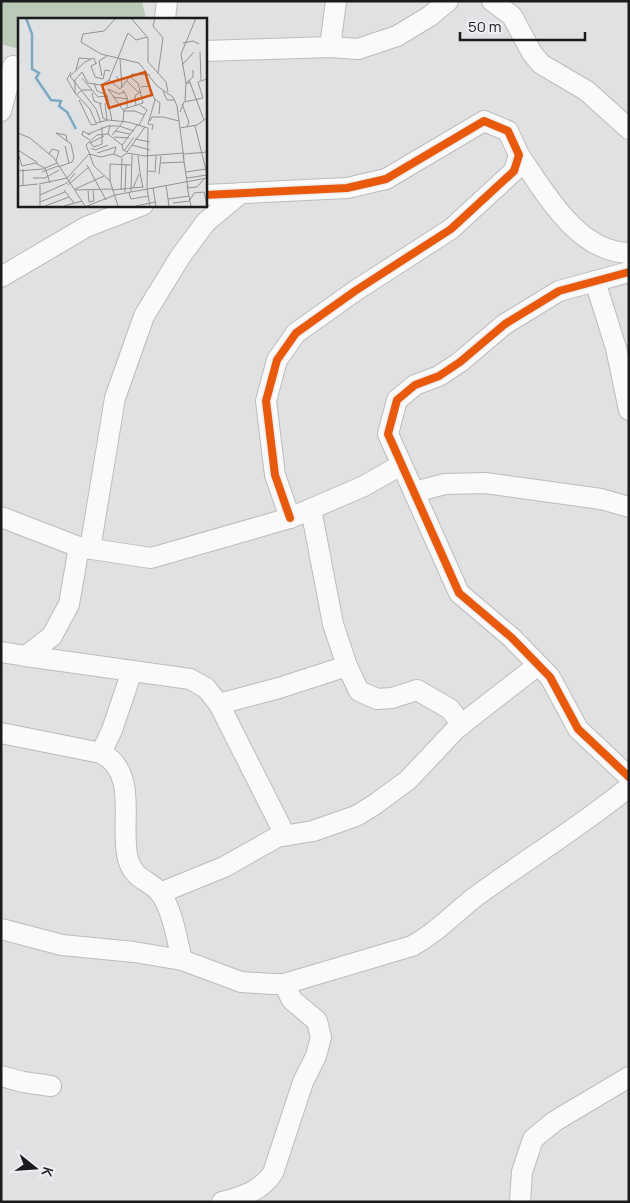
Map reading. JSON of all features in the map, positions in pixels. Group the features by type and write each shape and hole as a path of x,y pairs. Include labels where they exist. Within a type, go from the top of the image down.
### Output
{"street":[{"path":"165,18 167,1"},
{"path":"330,47 336,1"},
{"path":"206,51 330,47 358,49 398,36 430,16 448,1"},
{"path":"492,1 512,16 532,53 541,64 586,91 629,128"},
{"path":"1,111 11,64"},
{"path":"206,195 347,188 386,179 484,121 508,131 519,155 562,215 577,229 607,249 629,253"},
{"path":"290,518 275,475 266,400 278,360 296,333 452,229 514,171 519,155"},
{"path":"26,656 52,636 69,604 84,548 115,398 144,316 180,257 206,222 241,193"},
{"path":"1,277 86,227 140,206"},
{"path":"629,272 559,291 505,324 460,362 439,376 415,385 397,400 388,434 459,593 512,638 550,676 578,729 629,777"},
{"path":"595,281 616,348 629,410"},
{"path":"1,518 84,548 152,558 290,518 364,486 401,464"},
{"path":"414,492 445,484 485,483 601,499 629,507"},
{"path":"312,509 333,624 346,666 360,691 377,700 392,698 417,690 450,709 462,725"},
{"path":"1,652 190,679 206,688 219,704 285,836"},
{"path":"160,894 224,868 277,837 313,831 356,816 408,780 462,725 538,665"},
{"path":"219,704 279,688 346,666"},
{"path":"101,753 112,730 132,671"},
{"path":"1,733 101,753 112,759 123,777 128,859 137,877 160,894 170,916 182,960"},
{"path":"1,929 62,945 134,952 182,960 241,982 284,984 412,946 427,938 478,895 600,810 629,787"},
{"path":"222,1202 258,1190 267,1183 273,1173 303,1082 320,1046 320,1029 317,1021 292,1000 284,984"},
{"path":"1,1076 22,1082 51,1086"},
{"path":"520,1202 522,1172 533,1139 555,1121 629,1078"}],"green space":[{"path":"1,1 142,1 146,18 18,18 18,49 1,44"}],"cycle path":[{"path":"206,195 347,188 386,179 484,121 508,131 519,155 514,171 451,229 355,291 296,333 277,360 266,401 275,475 290,518"},
{"path":"629,272 559,291 505,324 460,362 439,376 415,385 397,400 388,434 459,593 512,638 550,677 578,729 629,777"}]}
